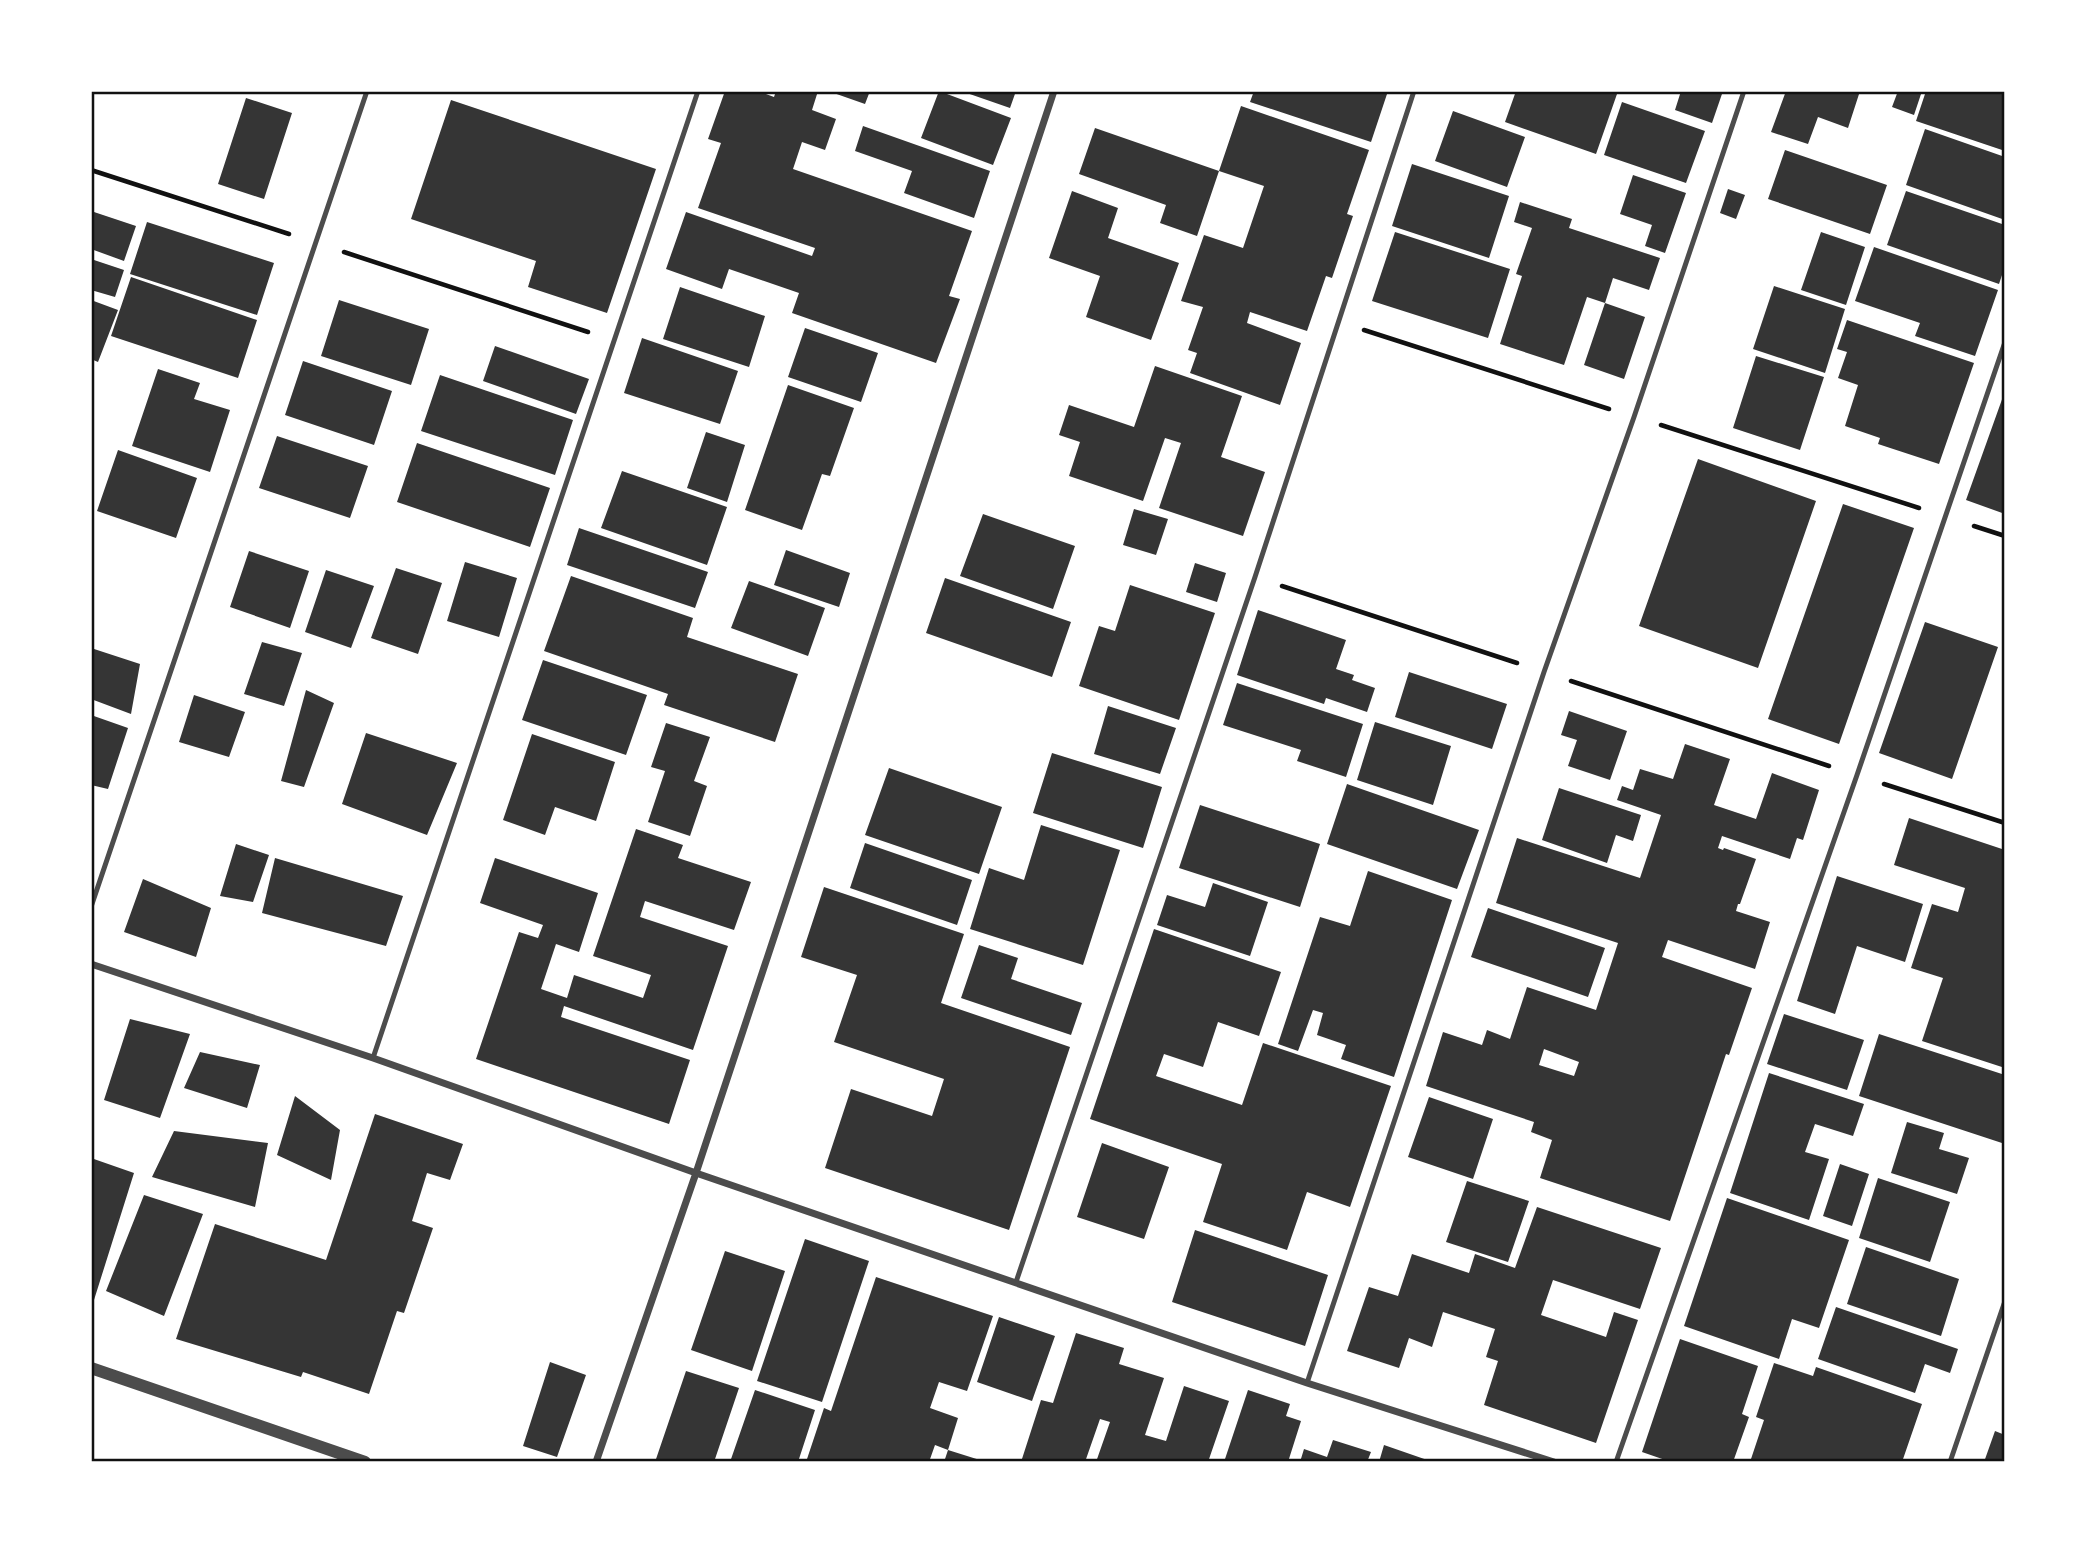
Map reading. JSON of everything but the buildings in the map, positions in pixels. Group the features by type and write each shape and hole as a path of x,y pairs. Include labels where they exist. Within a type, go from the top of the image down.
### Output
{"street":[{"path":"596,1462 696,1173 1054,91"},
{"path":"91,964 373,1058 696,1173 1307,1383 1554,1462"},
{"path":"91,1368 365,1462"}],"lane":[{"path":"91,907 367,91"},
{"path":"373,1058 698,91"},
{"path":"1016,1282 1255,577 1415,91"},
{"path":"1307,1383 1544,672 1744,91"},
{"path":"1616,1462 1857,775 2005,342"},
{"path":"1950,1462 2005,1301"}],"path":[{"path":"91,170 615,341"},
{"path":"1340,322 2005,536"},
{"path":"1255,577 2005,824"}]}
